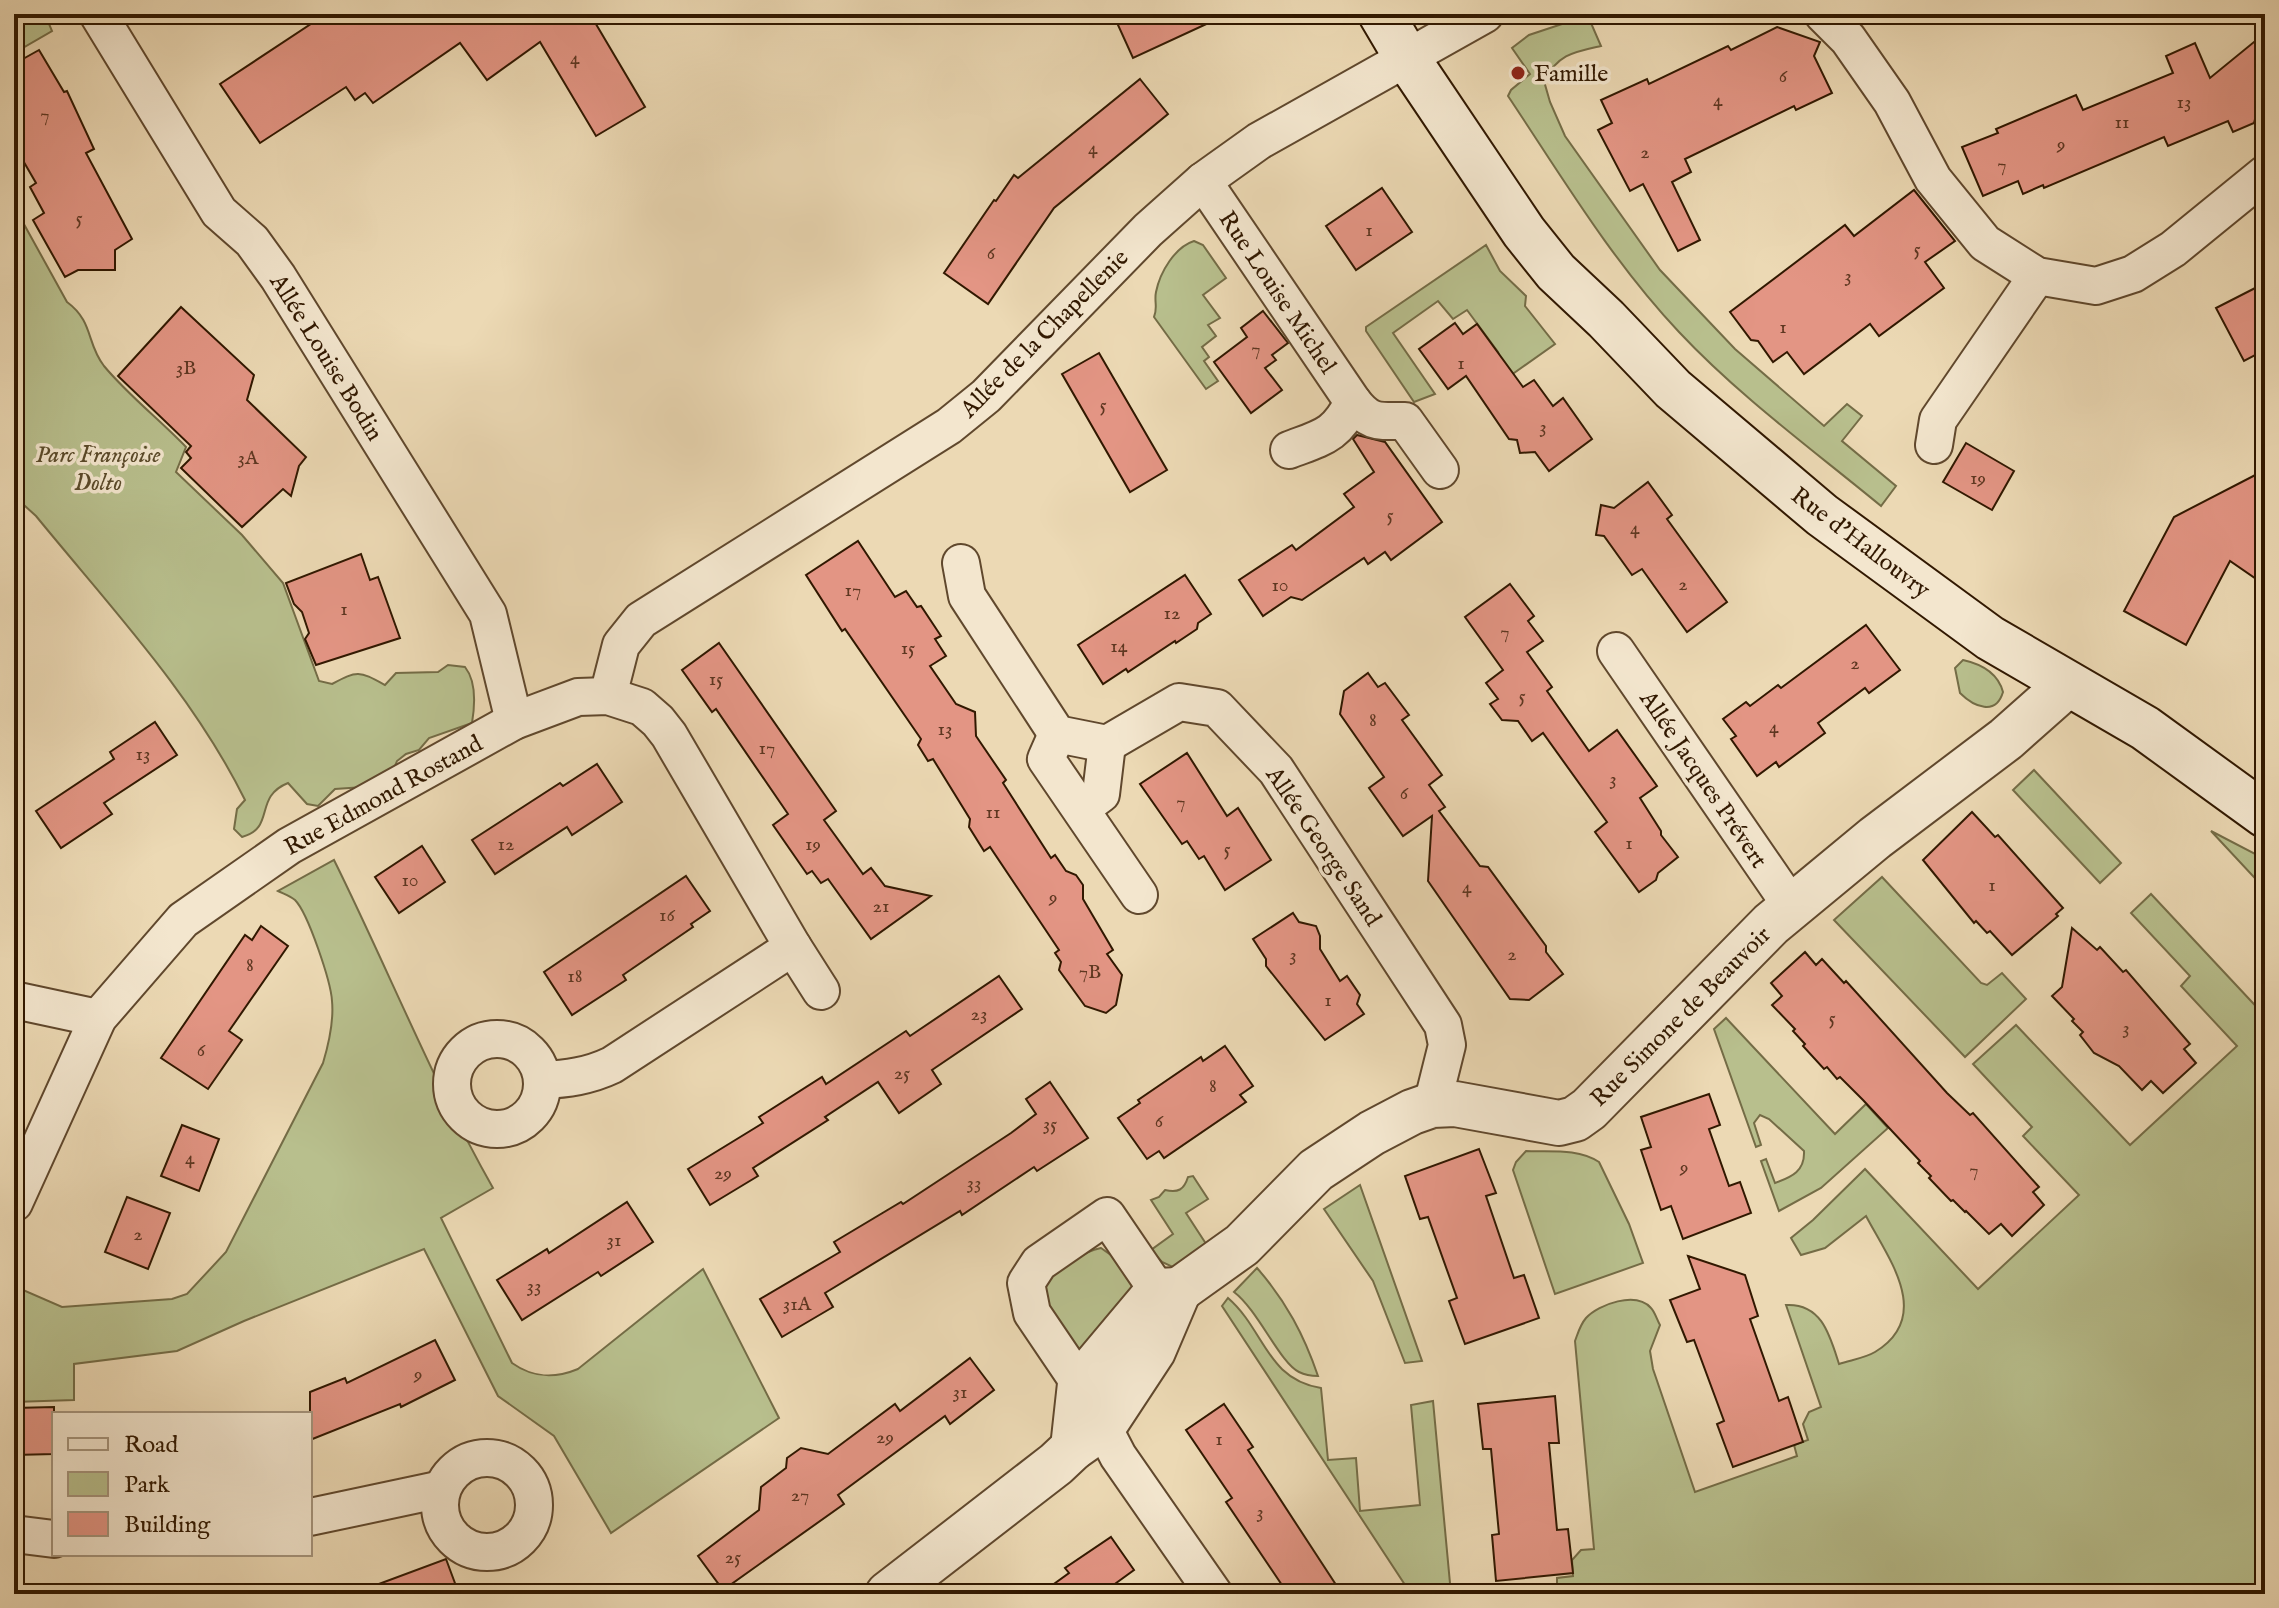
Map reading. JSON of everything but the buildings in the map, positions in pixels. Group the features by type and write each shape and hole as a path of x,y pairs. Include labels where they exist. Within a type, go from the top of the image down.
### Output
{"street":[{"name":"Allée Louise Bodin","path":"98,14 219,212 252,241 278,277 488,614 514,721"},
{"name":"Rue d'Hallouvry","path":"1381,14 1416,39 1524,232 1556,272 1673,389 1822,515 1990,638 2145,728 2265,782"},
{"name":"Allée de la Chapellenie","path":"608,696 621,645 641,620 949,426 986,396 1116,261 1203,181 1416,39 1485,14"},
{"path":"1823,14 1848,39 1892,102 1941,190 1985,243 2037,276 2096,286 2133,274 2173,249 2265,174"},
{"name":"Rue Louise Michel","path":"1203,181 1364,416 1373,421 1405,421 1440,470"},
{"path":"1934,445 1938,420 2037,276"},
{"path":"1289,450 1342,425 1353,402"},
{"path":"961,563 967,596 1057,734 1107,744 1101,794 1082,808"},
{"name":"Allée Jacques Prévert","path":"1616,651 1792,907"},
{"name":"Rue Simone de Beauvoir","path":"1080,1384 1169,1291 1242,1245 1316,1170 1392,1121 1432,1105 1455,1104 1559,1123 1575,1119 1589,1109 1741,953 1792,907 1875,838 2006,739 2068,684"},
{"name":"Rue Edmond Rostand","path":"14,1203 98,1018 183,920 289,846 514,721 578,697 608,696 642,707 658,721 821,991"},
{"name":"Allée George Sand","path":"1107,744 1179,702 1217,708 1276,770 1443,1025 1447,1045 1432,1105"},
{"name":"Rue d'Hallouvry","path":"2145,728 2265,815"},
{"path":"1057,734 1046,759 1139,895"},
{"path":"542,1080 593,1074 612,1065 793,947"},
{"path":"14,1000 98,1018"},
{"path":"888,1594 1088,1438 1153,1351 1169,1291 1107,1216 1039,1263 1026,1283 1032,1313 1080,1384 1088,1438"},
{"path":"1088,1438 1118,1456 1214,1594"},
{"path":"312,1517 442,1489"},
{"path":"14,1534 52,1539"}],"green space":[{"path":"14,14 45,14 52,31 14,53"},
{"path":"1565,23 1591,23 1601,46 1561,60 1544,81 1565,136 1660,270 1735,349 1824,426 1847,404 1862,416 1842,441 1896,486 1881,506 1702,356 1632,277 1568,188 1508,96 1530,74 1512,48 1529,35"},
{"name":"Parc Françoise Dolto","path":"14,203 67,302 82,317 104,366 186,447 176,472 242,535 283,583 319,681 332,684 358,674 385,685 396,673 438,672 448,665 465,667 473,687 472,723 429,738 419,750 397,761 393,771 364,787 335,789 318,806 307,804 288,783 271,796 259,827 252,833 242,837 234,829 237,809 245,800 201,723 121,618 36,516 14,496"},
{"path":"1194,241 1203,245 1226,278 1203,295 1220,318 1208,325 1216,336 1202,347 1209,357 1204,361 1218,381 1206,389 1154,317 1161,276 1175,254"},
{"path":"1486,245 1500,271 1526,296 1525,306 1555,344 1507,378 1498,352 1467,310 1453,319 1438,301 1393,333 1435,394 1414,402 1366,327"},
{"path":"1963,660 1993,675 2003,692 2000,700 1990,707 1984,707 1960,693 1955,668"},
{"path":"2034,770 2121,863 2100,883 2013,790"},
{"path":"2211,831 2265,859 2265,889"},
{"path":"334,860 431,1066 493,1188 441,1218 512,1363 528,1372 544,1375 578,1369 703,1269 779,1418 611,1533 554,1436 498,1396 424,1249 177,1351 74,1364 74,1400 14,1402 14,1286 62,1307 172,1299 187,1294 226,1252 323,1063 330,1032 331,992 318,948 300,907 278,891"},
{"path":"1882,877 1981,983 1987,985 2002,973 2026,999 1965,1057 1834,920"},
{"path":"2151,894 2265,1016 2265,1594 1500,1594 1557,1588 1557,1578 1573,1576 1572,1560 1581,1550 1594,1549 1575,1341 1582,1323 1592,1313 1608,1304 1627,1300 1644,1303 1654,1312 1660,1325 1650,1351 1653,1369 1695,1492 1797,1456 1794,1445 1808,1440 1803,1424 1809,1412 1821,1407 1786,1305 1808,1309 1816,1315 1828,1332 1839,1364 1875,1352 1892,1338 1902,1321 1904,1304 1901,1286 1866,1216 1825,1248 1801,1255 1791,1238 1865,1169 1978,1289 2079,1195 2023,1136 2032,1127 1973,1064 2016,1025 2130,1145 2237,1046 2181,986 2190,976 2131,913"},
{"path":"1726,1018 1835,1134 1866,1104 1888,1128 1821,1188 1779,1211 1761,1161 1766,1159 1775,1183 1800,1168 1804,1151 1769,1119 1760,1115 1754,1123 1761,1145 1756,1147 1714,1029"},
{"path":"1526,1151 1573,1153 1599,1162 1629,1224 1643,1263 1555,1294 1513,1170"},
{"path":"1193,1176 1208,1199 1186,1213 1212,1253 1177,1269 1162,1262 1151,1250 1173,1234 1151,1200 1165,1190 1180,1190 1188,1177"},
{"path":"1360,1185 1422,1361 1405,1363 1373,1281 1324,1209"},
{"path":"1101,1248 1115,1258 1138,1292 1083,1357 1052,1312 1045,1286 1058,1271 1088,1252"},
{"path":"1257,1268 1293,1319 1318,1376 1304,1374 1292,1367 1252,1311 1234,1292"},
{"path":"1228,1298 1288,1375 1321,1388 1328,1460 1356,1458 1360,1511 1420,1505 1411,1405 1433,1401 1451,1594 1411,1594 1222,1306"}],"place":[{"name":"Famille","path":"1518,73"}]}
